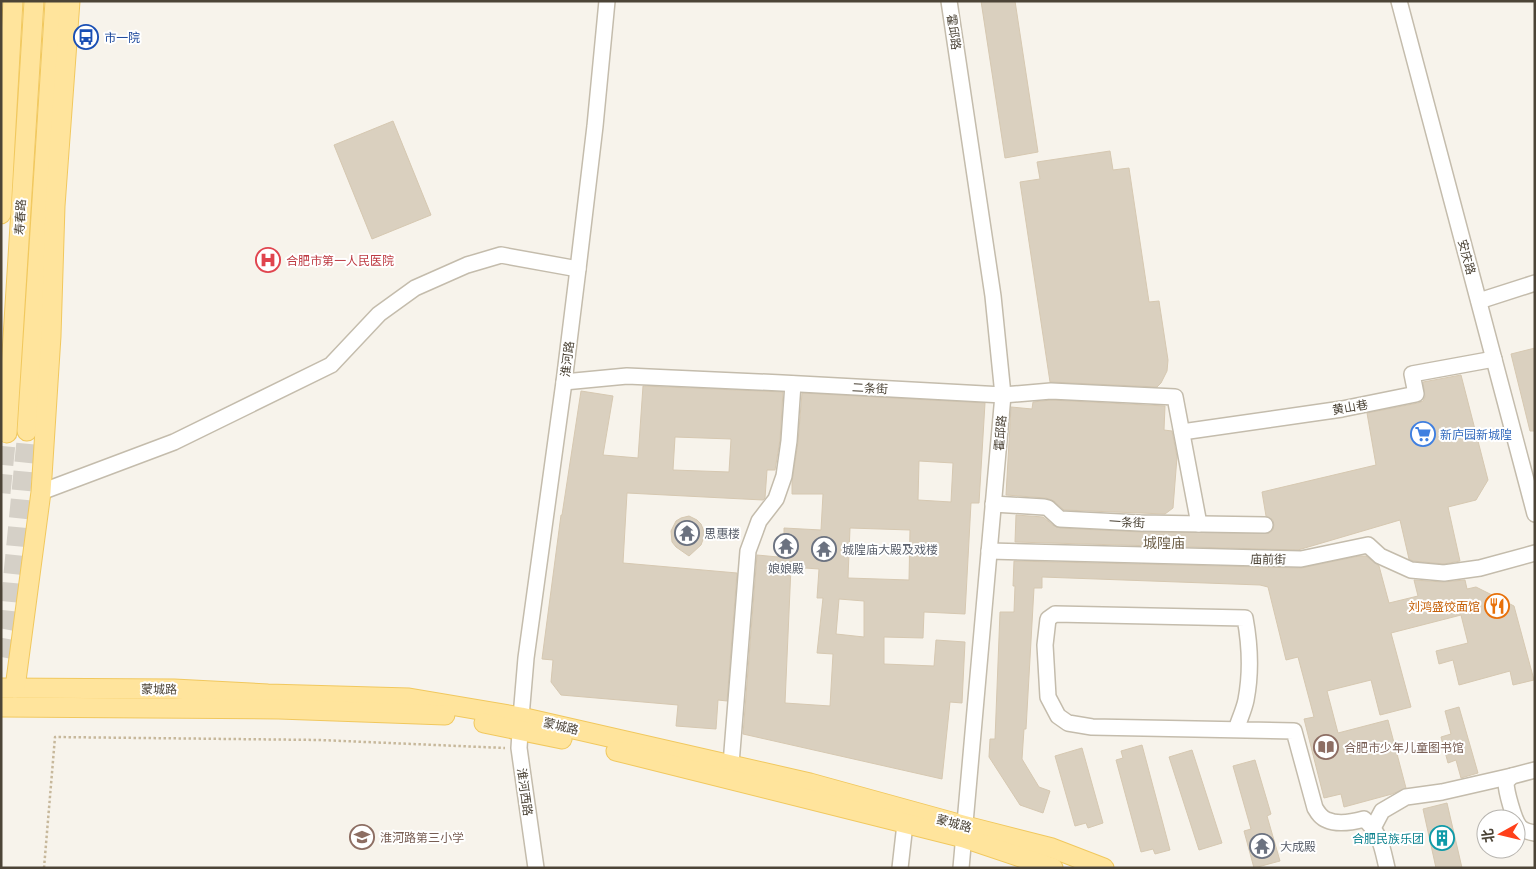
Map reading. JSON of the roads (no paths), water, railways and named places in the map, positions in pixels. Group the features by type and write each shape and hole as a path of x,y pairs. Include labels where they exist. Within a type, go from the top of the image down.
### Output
{"main road":[{"path":"1,214 13,1"},
{"name":"寿春路","path":"8,432 34,1"},
{"name":"寿春路","path":"27,431 55,1"},
{"path":"8,688 41,492 51,336 55,206 70,1"},
{"name":"蒙城路","path":"8,688 174,689 409,698 520,731 731,764 810,782 965,832 1053,868"},
{"name":"蒙城路","path":"1,707 279,709 443,714 589,744 906,824 965,832 1052,848 1104,868"}],"street":[{"name":"淮河路","path":"520,731 526,658 578,269 595,126 607,1"},
{"name":"霍邱路","path":"949,1 993,296 1003,396 961,868"},
{"name":"安庆路","path":"1400,1 1535,514"},
{"path":"41,492 174,442 331,365 379,314 415,288 467,265 501,256 578,269"},
{"path":"1479,301 1535,283"},
{"name":"黄山巷","path":"1182,432 1342,409 1416,394 1412,374 1494,359"},
{"name":"二条街","path":"564,382 627,376 1003,396 1051,391 1175,397 1182,432"},
{"path":"731,764 748,551 759,521 776,499 784,476 794,384"},
{"path":"1182,432 1199,524"},
{"name":"一条街","path":"993,504 1048,508 1060,519 1140,523 1264,525"},
{"name":"庙前街","path":"989,551 1301,559 1368,545 1380,556 1411,570 1444,573 1480,568 1535,553"},
{"path":"1236,730 1246,702 1249,671 1248,632 1245,618 1055,614 1048,619 1045,645 1048,697 1058,716 1068,723 1092,727 1236,730 1294,731 1315,808 1327,821 1350,822 1364,819 1374,828 1387,868"},
{"name":"淮河西路","path":"520,731 536,868"},
{"path":"1374,828 1382,811 1406,798 1442,792 1535,770"},
{"path":"1512,776 1506,782 1506,786 1519,826 1527,832 1535,833"},
{"path":"900,868 906,824"}],"tunnel":[{"path":"1,657 9,615 27,431"},
{"path":"1,493 7,433"}],"place":[{"name":"市一院","path":"86,37"},
{"name":"合肥市第一人民医院","path":"268,260"},
{"name":"新庐园新城隍","path":"1423,434"},
{"name":"思惠楼","path":"687,533"},
{"name":"娘娘殿","path":"786,546"},
{"name":"城隍庙大殿及戏楼","path":"824,549"},
{"name":"刘鸿盛饺面馆","path":"1497,606"},
{"name":"合肥市少年儿童图书馆","path":"1326,747"},
{"name":"淮河路第三小学","path":"362,837"},
{"name":"合肥民族乐团","path":"1442,838"},
{"name":"大成殿","path":"1262,846"}],"district":[{"name":"城隍庙","path":"1164,542"}]}
